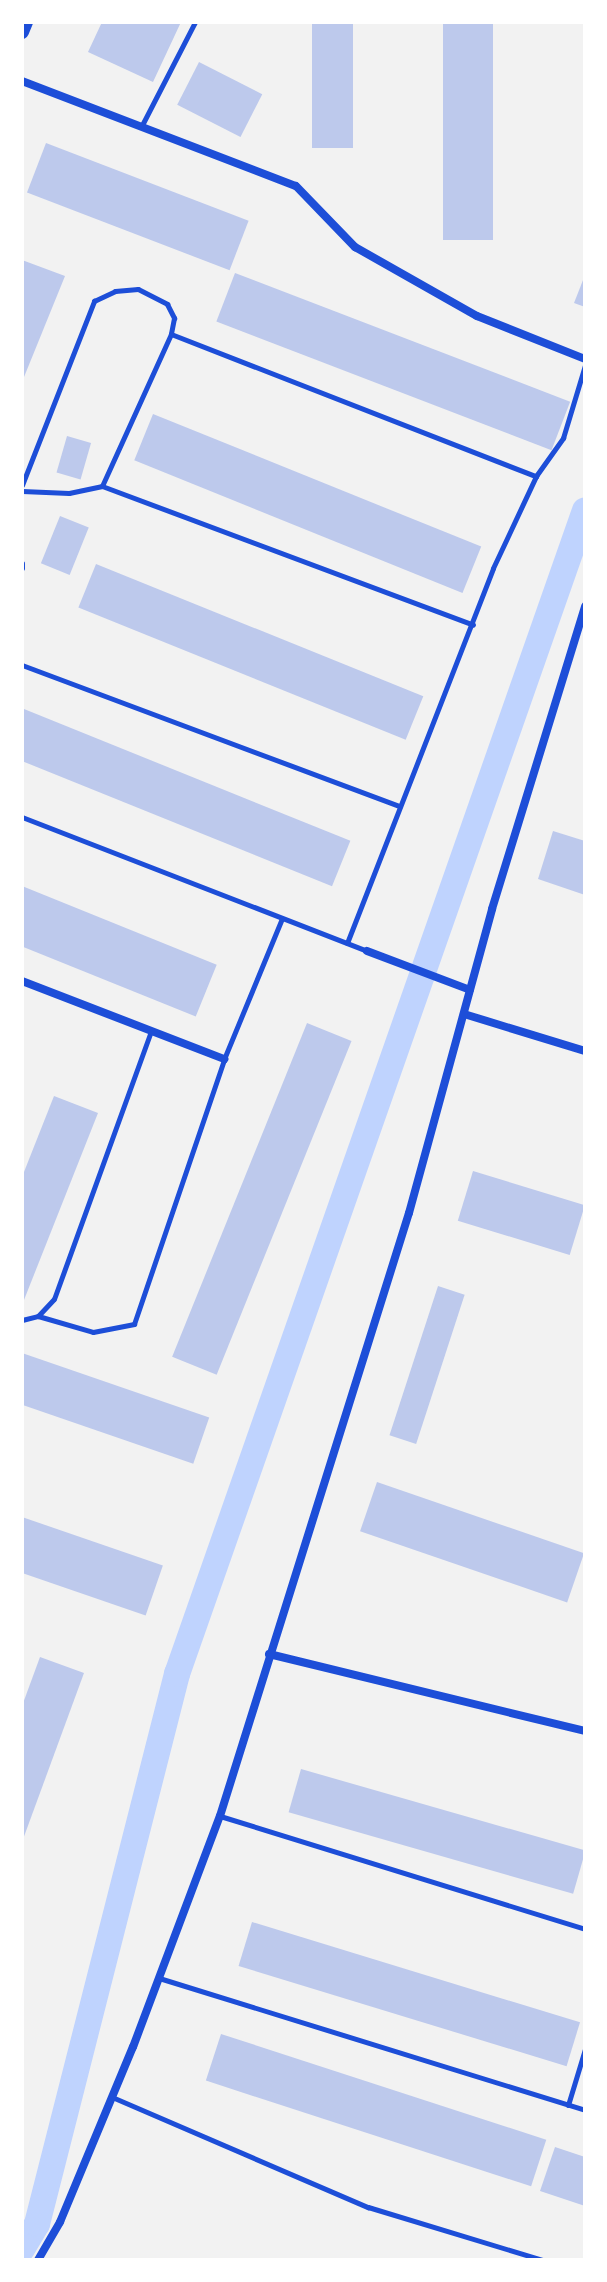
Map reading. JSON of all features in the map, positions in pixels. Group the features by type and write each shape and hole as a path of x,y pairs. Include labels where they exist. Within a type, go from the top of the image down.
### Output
{"street":[{"path":"22,32 26,22"},
{"path":"22,81 296,186 355,247 477,316 585,359"},
{"path":"38,2260 112,2097 220,1816 409,1213 470,990 585,606"},
{"path":"369,952 470,990"},
{"path":"22,981 224,1059"},
{"path":"464,1014 585,1051"},
{"path":"269,1654 585,1731"}],"lane":[{"path":"141,127 195,22"},
{"path":"22,485 94,301 115,291 154,294 174,318 171,334 102,486"},
{"path":"171,334 536,476"},
{"path":"347,943 473,625 536,476 563,438 585,365"},
{"path":"22,491 69,493 102,486 473,625"},
{"path":"22,665 400,806"},
{"path":"22,817 369,952"},
{"path":"22,1320 38,1316 93,1332 134,1324 224,1059 282,918"},
{"path":"38,1316 54,1299 151,1031"},
{"path":"220,1816 585,1929"},
{"path":"159,1978 585,2110"},
{"path":"568,2105 585,2049"},
{"path":"112,2097 368,2207 542,2260"}],"building":[{"path":"102,22 181,22 153,82 88,52"},
{"path":"312,22 353,22 353,148 312,148"},
{"path":"443,22 493,22 493,240 443,240"},
{"path":"199,62 262,94 240,137 177,105"},
{"path":"46,143 249,221 230,270 27,192"},
{"path":"22,260 65,276 22,382"},
{"path":"235,273 570,402 552,450 216,322"},
{"path":"585,275 585,307 574,303"},
{"path":"153,414 481,547 462,593 134,460"},
{"path":"67,436 91,443 81,479 57,473"},
{"path":"60,516 89,528 70,575 41,563"},
{"path":"96,564 423,696 406,740 78,608"},
{"path":"24,709 350,841 332,886 22,761"},
{"path":"553,831 585,841 585,895 538,879"},
{"path":"22,886 217,965 196,1017 22,946"},
{"path":"307,1023 352,1041 217,1375 172,1357"},
{"path":"54,1096 98,1113 22,1305 22,1177"},
{"path":"473,1171 585,1205 570,1255 458,1221"},
{"path":"438,1286 465,1295 416,1444 389,1435"},
{"path":"22,1353 209,1417 193,1464 22,1405"},
{"path":"377,1482 584,1553 567,1602 360,1531"},
{"path":"22,1517 163,1566 146,1616 22,1573"},
{"path":"40,1657 84,1673 22,1842 22,1706"},
{"path":"301,1769 585,1850 573,1894 289,1812"},
{"path":"252,1922 580,2022 567,2066 239,1966"},
{"path":"221,2034 546,2140 531,2186 206,2081"},
{"path":"555,2147 585,2157 585,2206 540,2191"}],"waterway":[{"path":"22,2249 37,2224 177,1674 585,510"}]}
